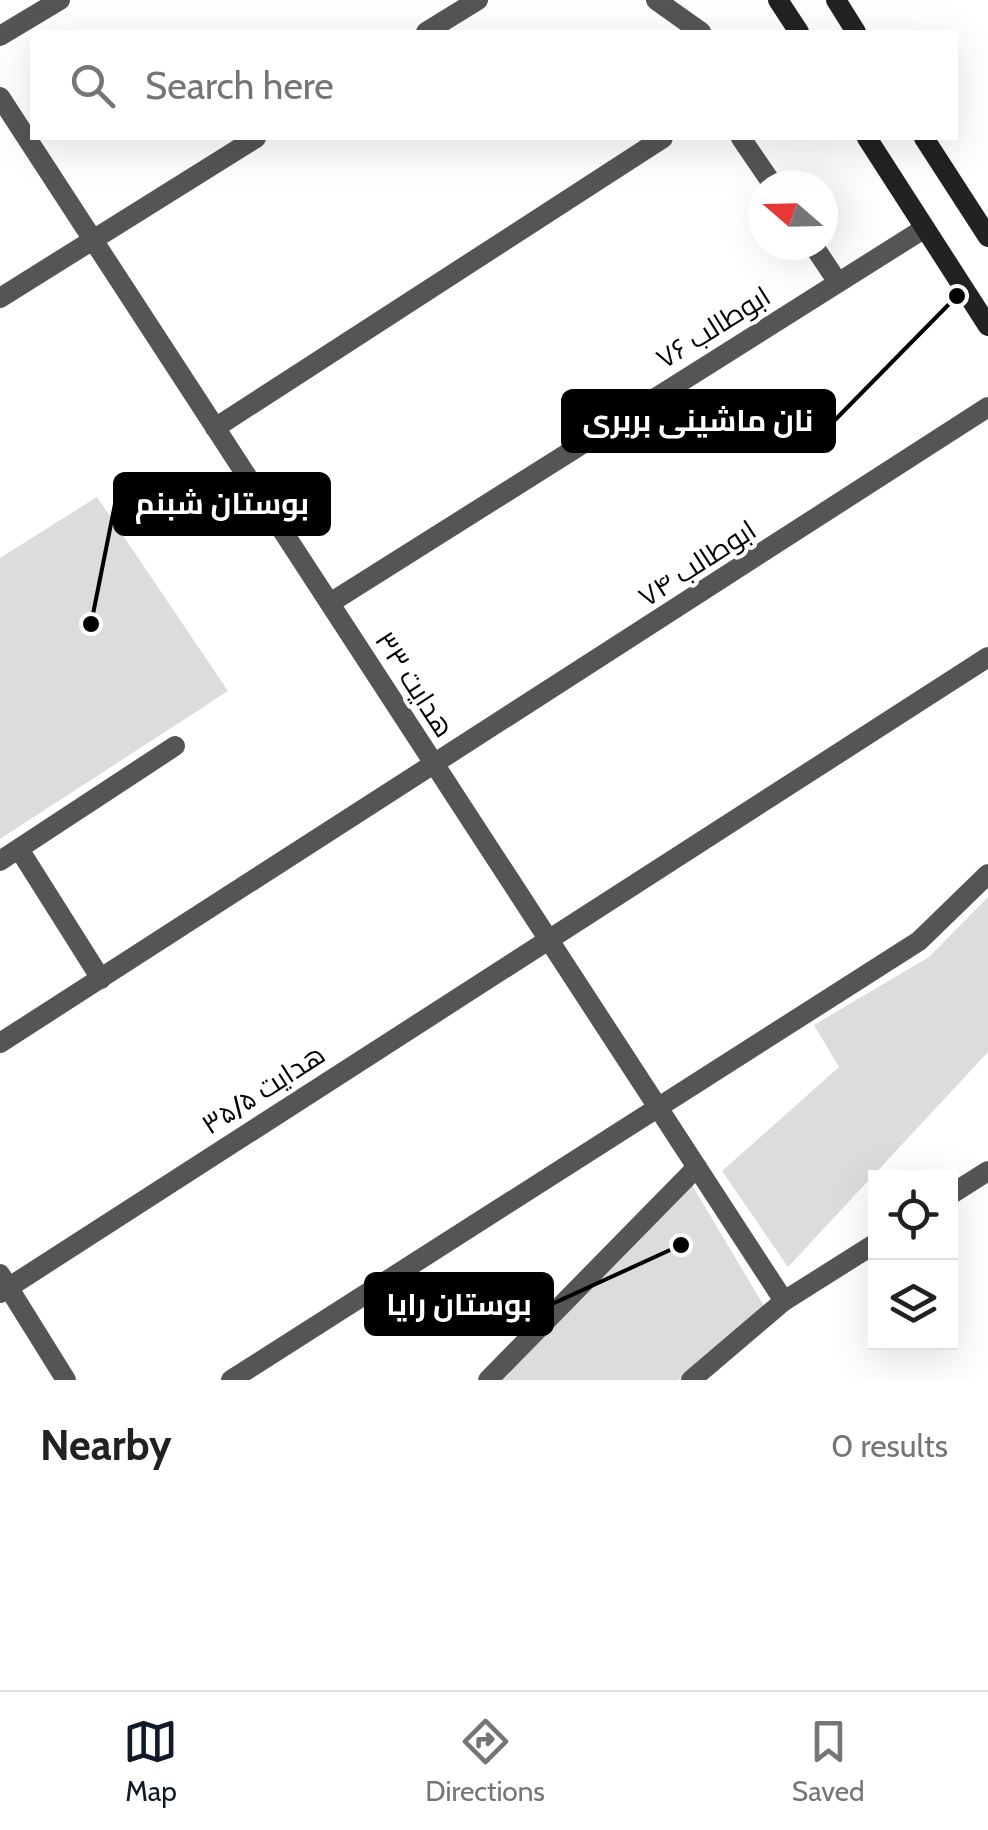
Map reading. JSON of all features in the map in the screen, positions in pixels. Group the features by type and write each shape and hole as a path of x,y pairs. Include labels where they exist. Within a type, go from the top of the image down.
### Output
{"main road":[{"path":"778,0 798,30"},
{"path":"836,0 855,30"},
{"path":"868,140 988,326"},
{"path":"925,140 988,237"}],"street":[{"path":"0,36 60,0"},
{"path":"429,30 478,0"},
{"path":"656,0 698,30"},
{"name":"هدایت ۳۳","path":"0,97 784,1301"},
{"path":"0,298 253,140"},
{"path":"216,428 660,140"},
{"path":"743,140 763,170"},
{"name":"ابوطالب ۷۶","path":"330,603 925,228"},
{"path":"823,260 838,281"},
{"name":"ابوطالب ۷۴","path":"0,1044 988,407"},
{"name":"هدایت ۳۵/۵","path":"3,1285 988,658"},
{"path":"0,861 175,746"},
{"path":"19,849 101,979"},
{"path":"231,1380 919,941 988,874"},
{"path":"488,1380 697,1167"},
{"path":"958,1190 988,1171"},
{"path":"691,1380 784,1301 868,1248"},
{"path":"3,1285 66,1380"}],"shaded area":[{"path":"97,497 228,691 0,839 0,558"},
{"path":"988,897 988,1052 878,1170 868,1170 868,1181 788,1267 722,1171 839,1067 814,1025 929,957"},
{"path":"692,1185 764,1306 678,1380 502,1380"}],"place":[{"name":"نان ماشینی بربری","path":"957,296"},
{"name":"بوستان شبنم","path":"91,624"},
{"name":"بوستان رایا","path":"681,1245"}]}
